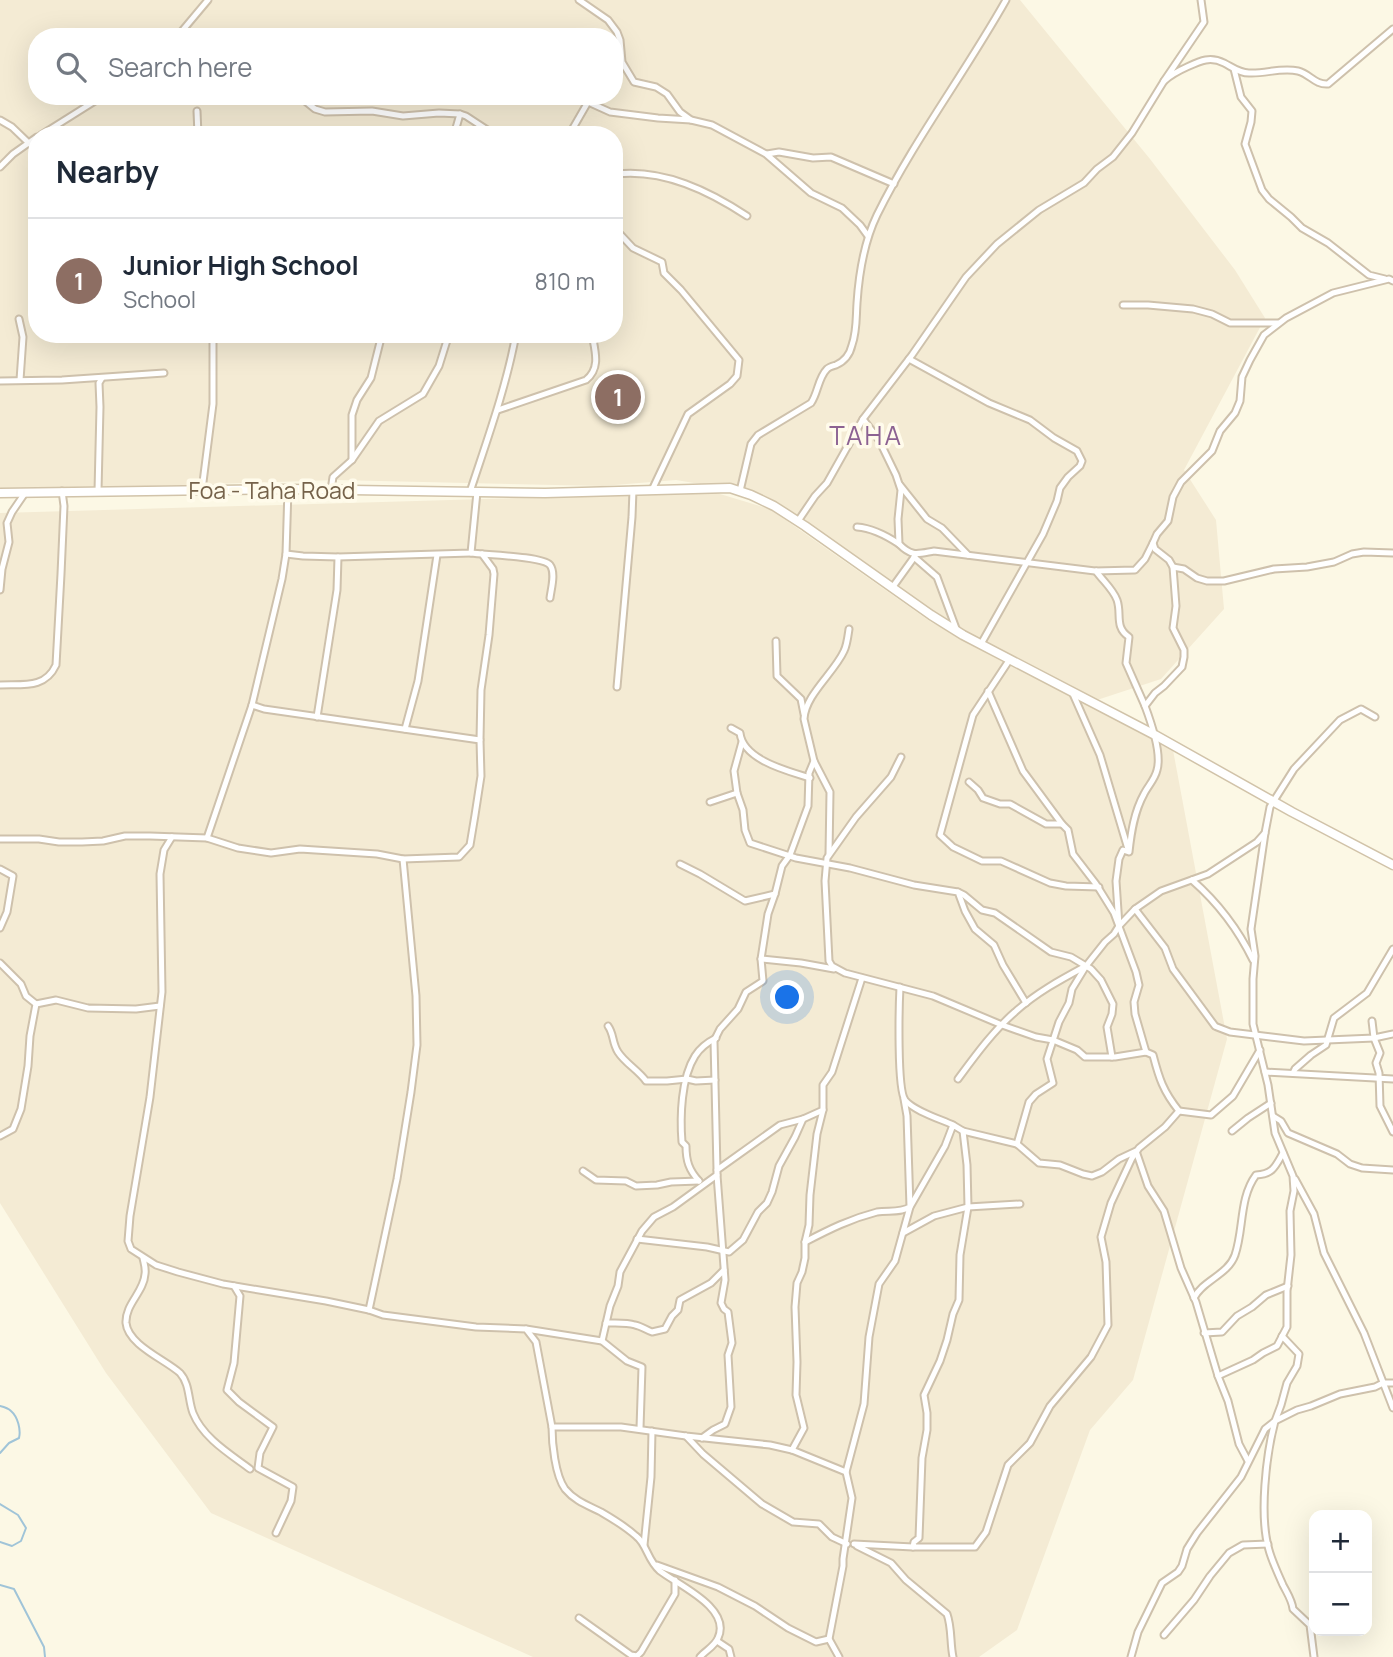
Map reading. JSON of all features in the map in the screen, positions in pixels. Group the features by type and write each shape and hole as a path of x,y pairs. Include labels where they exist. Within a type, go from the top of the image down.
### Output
{"street":[{"path":"185,28 208,0"},
{"path":"579,0 608,19 614,28"},
{"path":"740,491 751,443 758,435 811,403 827,368 844,360 852,348 859,283 868,236 919,140 1006,0"},
{"path":"798,521 827,483 863,419 966,277 997,244 1040,210 1084,183 1113,157 1132,133 1204,22 1201,0"},
{"path":"1202,10 1207,0"},
{"path":"1164,81 1175,71 1210,59 1221,61 1245,73 1301,71 1321,84 1328,83 1393,29"},
{"path":"623,64 634,82 656,86 691,120"},
{"path":"1234,69 1241,97 1252,111 1245,144 1262,190 1302,228 1328,243 1369,275 1391,280"},
{"path":"55,126 89,105"},
{"path":"311,105 325,112 372,111 403,116 460,114 481,126"},
{"path":"574,126 585,105"},
{"path":"598,105 610,112 691,120 712,125 766,154 811,192 842,208 868,236"},
{"path":"197,111 198,126"},
{"path":"457,126 460,114"},
{"path":"0,120 28,141"},
{"path":"0,167 28,143"},
{"path":"766,154 779,152 813,158 831,157 894,184"},
{"path":"623,173 635,172 680,181 707,192 747,216"},
{"path":"623,237 633,248 662,262 664,273 739,360 737,376 730,384 688,414 652,489"},
{"path":"892,588 916,555 934,551 1095,570 1135,570 1145,559 1157,534 1168,521 1173,497 1181,482 1212,451 1220,431 1234,413 1240,401 1242,377 1264,335 1279,323 1333,293 1391,280"},
{"path":"1124,305 1193,309 1230,323 1279,323"},
{"path":"19,319 23,337 20,380"},
{"path":"202,491 213,404 213,343"},
{"path":"352,460 352,415 357,400 371,378 380,343"},
{"path":"331,490 333,477 352,460 379,421 424,394 439,366 446,343"},
{"path":"471,553 473,492 498,410 514,343"},
{"path":"498,410 586,380 593,375 596,366 593,343"},
{"path":"909,359 989,403 1030,420 1077,451 1082,461 1060,488 1029,562 981,644"},
{"path":"0,381 164,373"},
{"path":"98,491 99,383 102,378"},
{"path":"863,419 879,440 901,490 899,544"},
{"path":"899,485 928,519 942,528 968,555"},
{"name":"Foa - Taha Road","path":"0,493 288,489 545,493 730,488 774,506 798,521 958,632 1155,735 1273,802 1393,865"},
{"path":"207,838 252,705 282,579 286,554 288,489"},
{"path":"617,687 633,490"},
{"path":"0,685 43,681 50,677 56,665 62,491"},
{"path":"0,590 9,541 6,523 25,493"},
{"path":"857,527 868,528 890,538 907,552 916,555 937,577 958,632"},
{"path":"1145,706 1154,693 1164,687 1182,667 1184,650 1173,628 1176,606 1173,567 1155,549 1153,543"},
{"path":"1173,567 1184,569 1207,581 1224,581 1274,569 1334,562 1364,552 1393,553"},
{"path":"286,554 338,557 471,553 547,562 553,572 550,598"},
{"path":"0,839 59,842 103,841 125,836 207,838 238,848 271,853 300,849 377,853 403,859 459,857 470,845 481,776 481,690 494,574 482,554"},
{"path":"405,729 418,681 437,555"},
{"path":"317,717 337,590 338,557"},
{"path":"1095,570 1117,600 1119,625 1130,641 1126,663 1155,735 1157,770 1138,808 1129,852"},
{"path":"804,714 810,700 844,652 849,629"},
{"path":"776,641 777,676 800,699 814,761 830,792 829,854"},
{"path":"1010,659 973,715 940,835 953,847 982,861 1001,861 1050,883 1099,887"},
{"path":"988,691 1023,771 1068,830 1073,854 1099,887 1114,913 1139,985 1135,1014 1146,1052"},
{"path":"1072,691 1100,755 1129,852"},
{"path":"252,705 264,709 480,740"},
{"path":"1375,717 1361,709 1340,720 1294,769 1270,807 1251,929 1254,963 1253,1024 1265,1072 1275,1133 1293,1176 1314,1214 1324,1253 1364,1333 1393,1409"},
{"path":"731,728 740,733 747,749 775,767 810,778"},
{"path":"742,742 734,771 750,843 915,885 958,892 982,910 995,913 1051,952 1071,957 1101,980 1113,1004 1107,1027 1112,1057"},
{"path":"836,969 830,961 825,863 856,817 891,777 901,757"},
{"path":"702,1438 724,1424 731,1407 727,1355 732,1343 728,1312 721,1303 725,1280 717,1173 714,1041 720,1029 738,1009 746,992 763,981 761,959 765,926 782,866 790,855 808,806 814,761"},
{"path":"969,782 983,797 1000,804 1010,804 1046,824 1062,824"},
{"path":"710,802 737,793"},
{"path":"1017,1144 1029,1102 1035,1094 1053,1083 1047,1059 1074,985 1105,942 1136,909 1161,891 1208,874 1257,842 1265,833"},
{"path":"172,837 164,850 160,874 160,1006 130,1216 128,1241 131,1249 156,1265 178,1272 234,1286 369,1310 383,1315 476,1327 526,1329 602,1340 627,1361 642,1367 640,1428"},
{"path":"1119,926 1116,881 1123,850 1129,852"},
{"path":"369,1310 397,1180 417,1045 416,996 403,859"},
{"path":"680,864 746,901 775,894"},
{"path":"0,869 13,876 8,912 0,928"},
{"path":"1192,880 1213,899 1243,940 1254,963"},
{"path":"958,892 975,929 994,945 1026,1003"},
{"path":"1136,909 1165,948 1173,970 1216,1026 1230,1032 1304,1041 1374,1038 1393,1034"},
{"path":"1293,1073 1326,1045 1334,1018 1367,993 1393,949"},
{"path":"761,959 836,969 933,996 1002,1025 1036,1037 1054,1040 1086,1057 1112,1057 1146,1052 1153,1055 1166,1094 1179,1111 1211,1115 1233,1097 1260,1050"},
{"path":"0,963 21,984 26,996 36,1004 57,1000 88,1008 136,1009 160,1006"},
{"path":"958,1080 979,1051 1013,1013 1042,991 1086,966"},
{"path":"792,1450 804,1428 796,1395 795,1307 797,1283 805,1258 817,1135 823,1110 823,1085 832,1072 862,978"},
{"path":"900,987 900,1081 907,1116 910,1207"},
{"path":"0,1136 13,1129 21,1109 36,1004"},
{"path":"1372,1021 1374,1038 1380,1053 1376,1063 1380,1105 1393,1132"},
{"path":"608,1026 613,1032 617,1051 646,1081 715,1080"},
{"path":"702,1182 691,1173 686,1158 686,1146 682,1142 682,1102 695,1055 705,1044 716,1038"},
{"path":"1265,1072 1393,1079"},
{"path":"904,1099 914,1107 963,1131 1017,1144 1039,1163 1060,1165 1083,1174 1092,1176 1102,1172 1119,1159 1136,1151"},
{"path":"1232,1132 1271,1104"},
{"path":"602,1340 620,1272 637,1239 654,1217 673,1208 702,1182 780,1125 823,1110"},
{"path":"686,1436 702,1454 762,1504 793,1522 819,1524 832,1537 845,1544 975,1547 986,1532 1008,1465 1030,1443 1050,1406 1091,1357 1108,1325 1106,1262 1101,1237 1111,1203 1136,1151 1165,1127 1179,1111"},
{"path":"1273,1116 1281,1121 1288,1133 1337,1154 1350,1164 1362,1168 1393,1170"},
{"path":"637,1239 729,1252 743,1240 758,1212 767,1203 779,1166 803,1119"},
{"path":"839,1657 829,1639 852,1499 846,1472 864,1404 869,1337 879,1284 895,1261 910,1207 945,1146 953,1125"},
{"path":"913,1547 919,1538 922,1458 927,1430 924,1395 940,1361 959,1300 960,1255 968,1207 963,1131"},
{"path":"1136,1151 1148,1186 1164,1211 1228,1401 1239,1444 1248,1461"},
{"path":"1194,1298 1210,1280 1226,1270 1235,1256 1249,1185 1256,1175 1266,1175 1274,1169 1283,1153"},
{"path":"583,1171 596,1180 626,1181 636,1186 702,1182"},
{"path":"1218,1376 1277,1346 1287,1327 1293,1176"},
{"path":"903,1233 934,1216 968,1207 1020,1204"},
{"path":"805,1242 841,1223 881,1211 904,1210 910,1207"},
{"path":"143,1258 145,1276 128,1312 128,1329 145,1349 181,1374 189,1392 194,1416 208,1436 250,1469"},
{"path":"606,1323 637,1325 652,1332 665,1329 678,1310 680,1300 711,1283 724,1270"},
{"path":"234,1286 240,1296 234,1363 227,1390 273,1427 260,1453 258,1468 293,1486 291,1501 276,1533"},
{"path":"1204,1333 1222,1332 1266,1295 1288,1286"},
{"path":"526,1329 536,1342 552,1427 553,1448 563,1486 579,1502 639,1538 647,1555 662,1572 687,1587 718,1616 720,1630 717,1641 700,1657"},
{"path":"1282,1336 1299,1354 1297,1366 1287,1383 1269,1443 1264,1505 1268,1544 1293,1609 1310,1625 1314,1657"},
{"path":"1131,1657 1138,1632 1162,1583 1178,1572 1196,1533 1241,1476 1265,1429 1297,1410 1340,1394 1382,1383 1393,1383"},
{"path":"552,1427 640,1428 770,1445 792,1450 846,1472"},
{"path":"644,1545 651,1477 652,1430"},
{"path":"853,1544 891,1563 906,1580 947,1614 953,1657"},
{"path":"1164,1635 1229,1553 1243,1545 1268,1544"},
{"path":"654,1564 718,1587 816,1642 829,1639"},
{"path":"579,1618 631,1655 637,1656 675,1594 675,1580"},
{"path":"717,1641 729,1648 731,1657"}],"shaded area":[{"path":"0,0 1020,0 1150,159 1235,270 1265,318 1184,470 1216,520 1224,609 1161,679 1094,701 948,625 860,567 760,494 676,480 602,486 336,480 0,491"},
{"path":"710,491 770,509 931,622 1173,750 1227,1039 1133,1380 1090,1430 1017,1630 979,1657 533,1657 211,1513 106,1373 0,1203 0,513"}],"waterway":[{"path":"0,1406 9,1409 17,1420 20,1431 19,1438 9,1443 0,1453"},
{"path":"0,1504 18,1515 26,1528 21,1541 12,1546 0,1542"},
{"path":"0,1585 14,1589 44,1647 45,1657"}],"place":[{"name":"Junior High School","path":"618,397"}],"district":[{"name":"TAHA","path":"866,436"}]}
